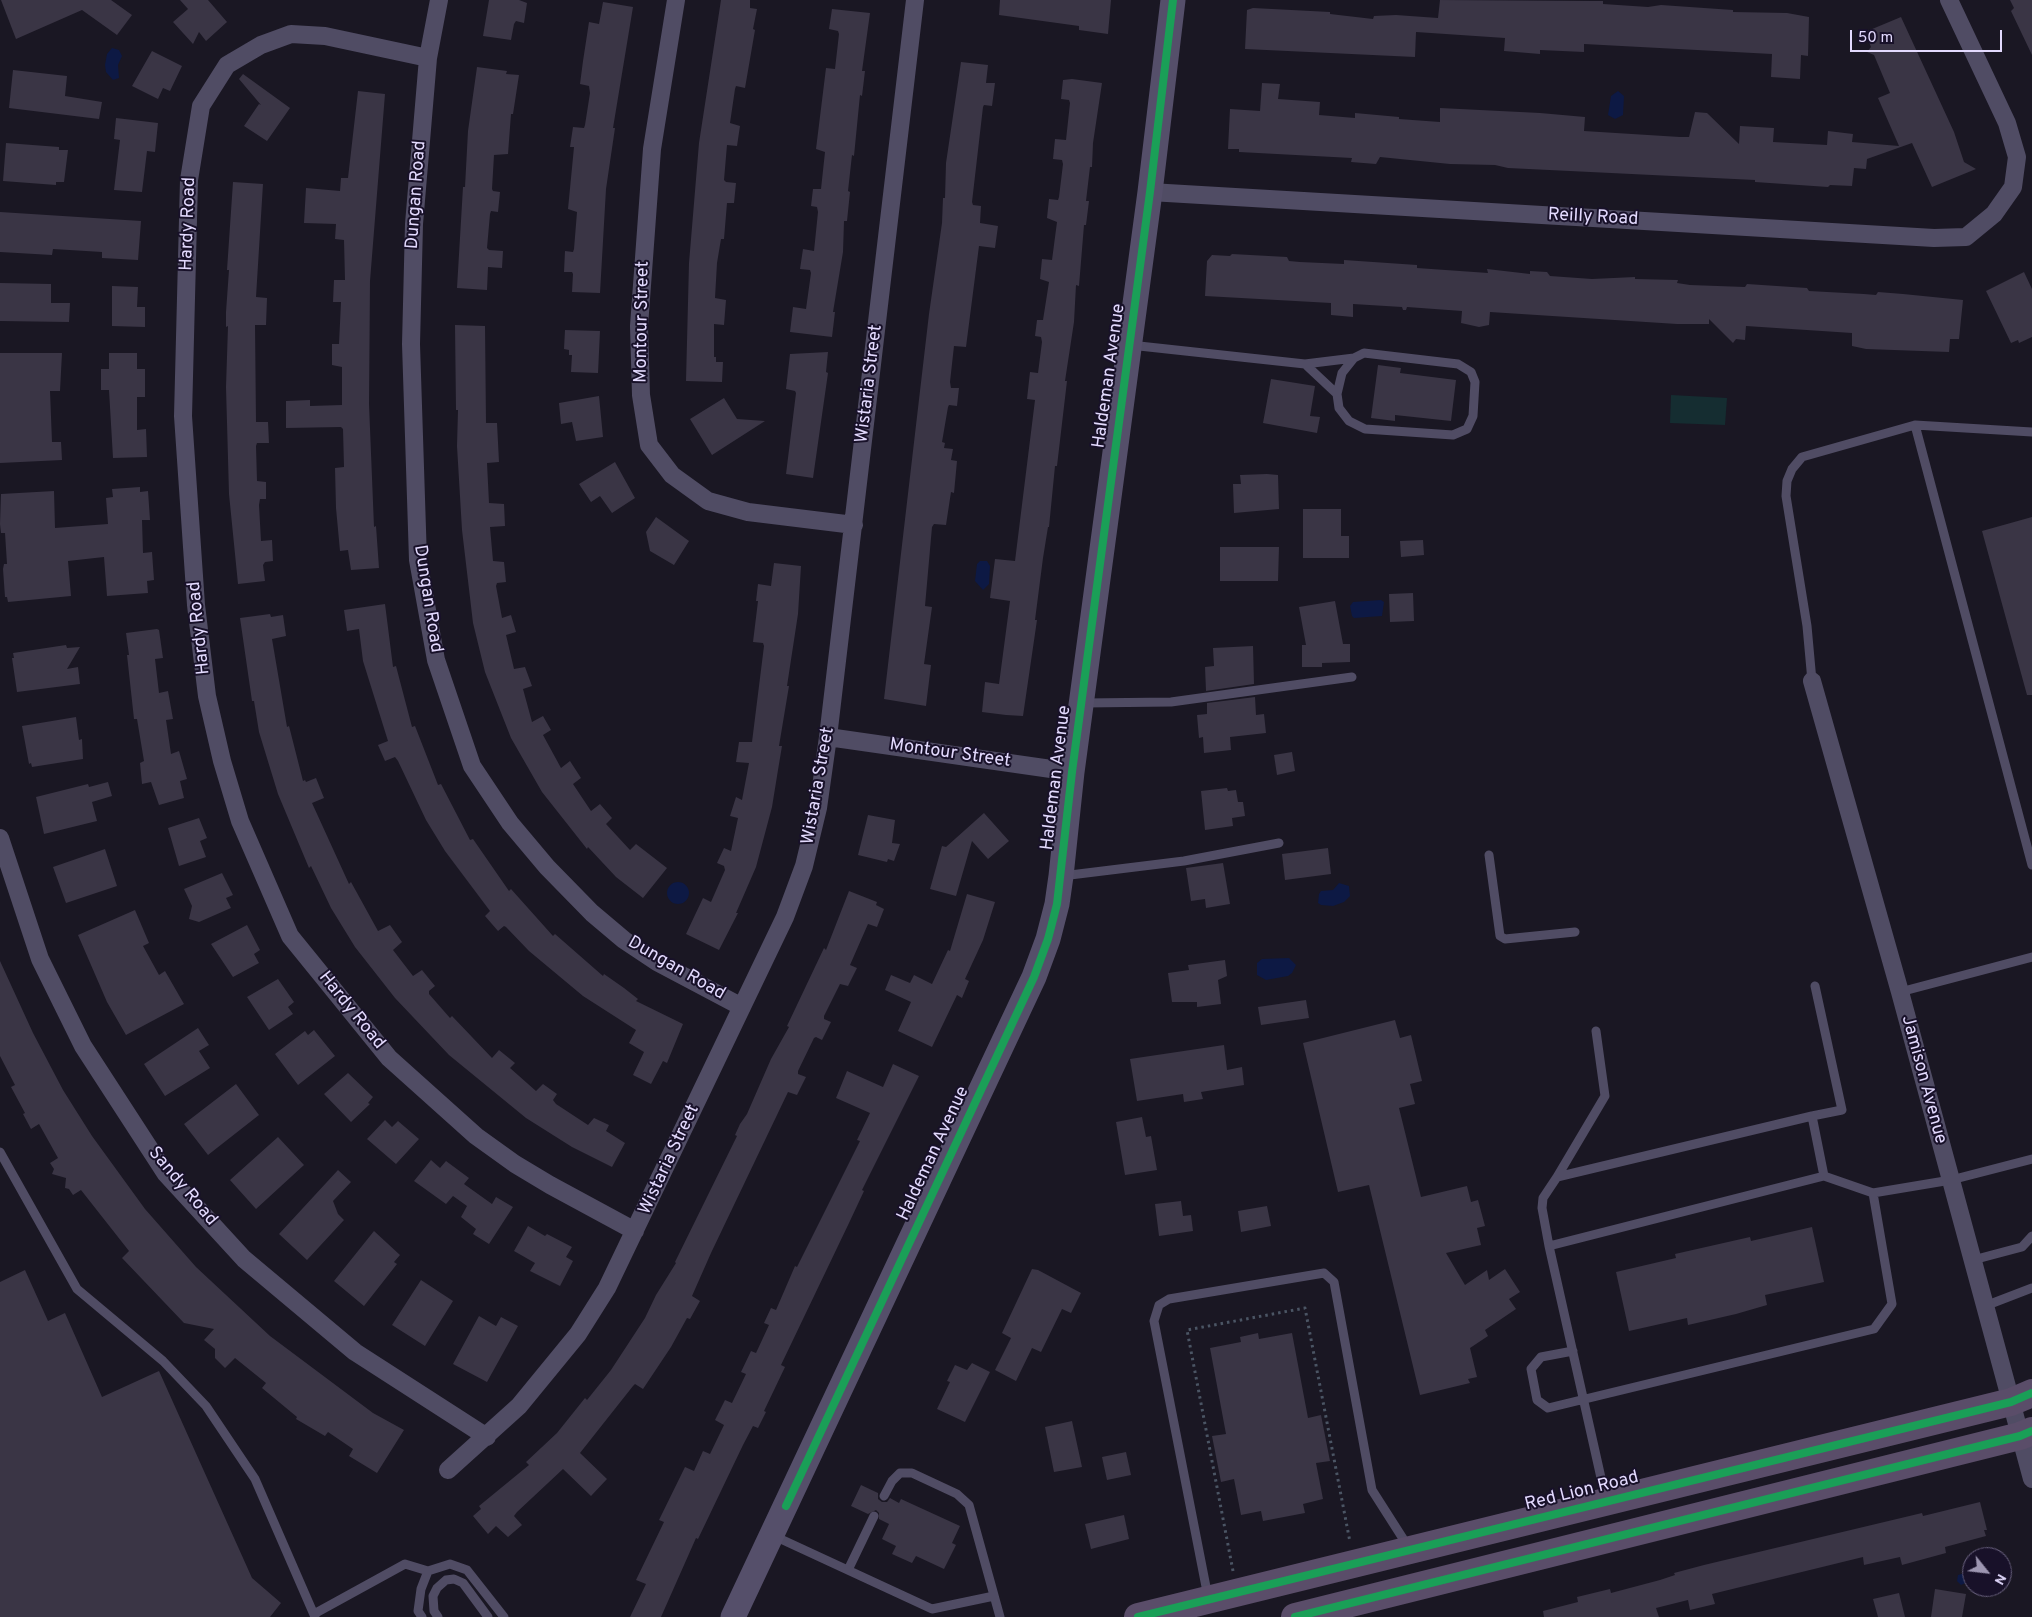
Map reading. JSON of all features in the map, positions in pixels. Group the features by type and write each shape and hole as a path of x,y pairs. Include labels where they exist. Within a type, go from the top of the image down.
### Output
{"main road":[{"name":"Haldeman Avenue","path":"733,1617 1034,977 1048,939 1057,904 1061,876 1072,772 1130,345 1173,0"},
{"name":"Red Lion Road","path":"1138,1617 1606,1502 2021,1397"},
{"path":"1295,1617 2026,1434"}],"street":[{"name":"Dungan Road","path":"439,0 428,58 414,224 411,344 418,560 436,660 472,766 510,823 547,868 592,913 624,940 657,962 742,1007"},
{"name":"Montour Street","path":"676,0 652,149 639,326 641,395 649,445 672,475 708,501 748,512 854,525"},
{"name":"Wistaria Street","path":"448,1470 487,1438 519,1406 578,1334 607,1288 785,917 804,866 818,808 828,737 915,0"},
{"name":"Reilly Road","path":"1150,192 1934,238 1966,237 1994,214 2013,186 2017,157 2007,123 1949,0"},
{"name":"Hardy Road","path":"428,58 325,36 291,34 261,45 227,65 201,106 190,180 183,416 196,605 207,696 222,761 240,820 290,936 389,1058 476,1136 515,1164 550,1185 636,1231"},
{"name":"Jamison Avenue","path":"1812,681 1900,992 1985,1306 2021,1397 2032,1479"},
{"name":"Montour Street","path":"828,737 1072,772"},
{"name":"Sandy Road","path":"0,838 4,855 40,959 83,1046 166,1174 244,1259 355,1352 487,1438"}],"lane":[{"path":"1130,345 1305,364 1354,358"},
{"path":"1364,352 1458,364 1471,372 1475,382 1473,416 1467,429 1453,435 1365,429 1349,421 1339,408 1336,394 1342,373 1354,358 1364,352"},
{"path":"1305,364 1336,394"},
{"path":"1915,425 2032,865"},
{"path":"1812,681 1807,626 1786,496 1787,481 1792,469 1802,457 1915,425 2032,432"},
{"path":"1081,703 1171,702 1352,677"},
{"path":"1061,876 1184,861 1279,844"},
{"path":"1489,855 1500,936 1505,939 1575,932"},
{"path":"1900,992 2032,956"},
{"path":"1557,1177 1842,1110 1814,986"},
{"path":"1596,1031 1605,1096 1543,1198 1542,1208 1606,1502"},
{"path":"1812,1116 1824,1176"},
{"path":"0,1152 77,1290 163,1361 206,1406 255,1479 314,1615 404,1564 428,1571 450,1564 467,1570 504,1617"},
{"path":"1549,1246 1824,1176 1873,1194 1951,1180 2032,1158"},
{"path":"1572,1351 1541,1358 1531,1369 1537,1400 1548,1408 1874,1329 1892,1304 1873,1194"},
{"path":"1972,1260 2022,1247 2032,1236"},
{"path":"1209,1600 1154,1321 1159,1305 1169,1299 1324,1273 1334,1282 1372,1490 1410,1550"},
{"path":"1985,1306 2032,1288"},
{"path":"884,1496 892,1480 900,1474 912,1473 957,1494 969,1505 1000,1617"},
{"path":"848,1570 874,1516"},
{"path":"772,1535 932,1609 994,1596"},
{"path":"422,1617 418,1610 421,1589 428,1571"},
{"path":"438,1617 434,1610 433,1596 437,1588 446,1580 454,1579 463,1583 488,1617"}],"path":[{"path":"1234,1574 1187,1330 1305,1308 1351,1546"}],"green space":[{"path":"1671,395 1727,398 1725,425 1670,423"}],"water":[{"path":"112,48 119,50 122,56 118,65 119,78 113,80 106,72 105,65 107,54"},
{"path":"1618,91 1624,96 1623,115 1615,119 1608,115 1611,96"},
{"path":"980,561 987,561 990,566 989,584 983,590 975,581 977,564"},
{"path":"1381,600 1384,602 1382,616 1354,618 1352,616 1350,606 1353,602"},
{"path":"678,882 686,885 689,893 686,901 678,904 670,901 667,893 670,885"},
{"path":"1339,883 1349,886 1350,896 1344,902 1333,906 1318,903 1321,891 1333,890"},
{"path":"1289,958 1296,965 1288,976 1266,980 1257,975 1257,963 1262,959"},
{"path":"1962,1574 1961,1585 1957,1581 1958,1575"}],"building":[{"path":"1,0 111,0 132,15 117,35 82,10 16,39"},
{"path":"180,0 208,0 227,22 206,41 199,32 193,44 173,22 188,9"},
{"path":"489,0 519,0 527,3 524,23 516,21 511,40 483,36"},
{"path":"721,0 750,0 750,8 757,9 745,88 736,86 730,123 740,126 737,146 727,145 724,180 736,183 734,203 727,203 724,239 721,239 717,263 715,298 726,300 724,325 714,324 714,357 716,357 716,362 723,362 722,382 686,381 689,263 699,143"},
{"path":"1000,0 1111,0 1108,34 1079,30 1079,26 999,15"},
{"path":"1440,0 1603,1 1603,4 1648,7 1661,5 1733,10 1733,12 1787,13 1809,17 1808,56 1801,55 1800,79 1771,77 1772,54 1584,44 1584,52 1540,50 1540,54 1504,51 1505,38 1416,32 1415,57 1245,49 1247,10 1253,8 1330,12 1330,14 1373,19 1374,16 1396,15 1438,18"},
{"path":"2010,0 2032,0 2032,55 2011,11 2014,8"},
{"path":"603,2 633,7 613,128 615,128 606,189 600,293 572,292 573,274 572,272 564,272 565,251 573,252 574,249 577,212 568,209 574,147 570,147 573,127 584,128 585,125 590,93 589,86 580,84 583,61 589,22 599,24"},
{"path":"832,9 870,13 862,71 865,71 862,96 860,95 854,156 852,155 848,191 850,192 847,221 844,221 843,252 833,312 835,312 832,337 790,332 793,307 806,309 811,273 810,270 800,269 803,249 814,251 818,212 817,207 811,206 813,189 821,189 825,152 816,149 826,68 835,69 839,34 838,31 829,29"},
{"path":"1901,17 1954,132 1964,162 1976,169 1932,187 1912,143 1867,159 1866,169 1854,168 1852,186 1830,185 1828,187 1755,182 1755,180 1508,168 1495,165 1450,164 1380,157 1376,164 1351,162 1352,158 1239,152 1239,149 1228,149 1230,109 1260,111 1262,83 1280,84 1278,99 1320,102 1319,115 1355,118 1355,113 1440,122 1440,108 1540,113 1585,117 1584,131 1689,137 1695,112 1707,113 1739,144 1740,126 1774,128 1773,142 1827,145 1828,131 1853,134 1852,142 1899,146 1878,98 1890,93 1874,55 1867,52 1871,47 1865,32"},
{"path":"152,51 182,66 170,91 163,88 158,99 132,86"},
{"path":"961,62 988,65 986,83 995,83 992,106 984,105 983,107 972,202 973,205 981,206 980,223 998,226 995,248 979,246 966,347 954,346 950,382 951,388 959,388 957,406 949,405 948,407 942,442 945,443 944,448 953,449 951,460 957,461 954,493 951,492 946,525 934,524 932,527 925,606 932,607 924,664 931,665 926,706 884,699 929,314 942,223 943,198 945,198 946,163"},
{"path":"477,67 507,71 506,74 519,75 513,114 511,114 508,154 494,155 492,189 493,191 500,192 498,212 491,211 490,214 487,248 489,250 503,251 502,268 488,267 487,290 457,288 468,131"},
{"path":"13,70 67,76 65,96 102,102 99,119 9,108"},
{"path":"243,74 290,108 267,141 244,126 259,104 261,105 239,79"},
{"path":"1072,79 1102,83 1086,201 1089,201 1086,225 1084,225 1079,286 1076,285 1074,322 1065,381 1067,381 1057,466 1055,466 1049,527 1043,558 1035,620 1037,620 1023,716 1006,715 982,712 985,682 999,684 1010,601 990,598 995,559 1015,561 1035,400 1027,399 1030,372 1038,373 1042,342 1041,337 1035,336 1037,320 1043,320 1049,282 1040,279 1042,259 1052,260 1057,222 1047,218 1049,199 1058,200 1063,164 1062,160 1053,159 1055,139 1066,140 1070,103 1069,100 1061,99 1063,80"},
{"path":"358,91 385,94 370,281 369,404 374,527 376,526 379,568 351,570 348,550 340,551 336,508 335,468 344,467 343,429 341,427 286,428 286,401 310,400 310,406 342,405 342,367 332,365 332,344 339,344 341,302 333,302 334,280 345,280 344,240 335,239 336,224 304,223 306,188 340,191 341,178 348,178"},
{"path":"116,118 158,123 155,152 147,151 142,192 114,190 120,140 114,139"},
{"path":"6,143 59,147 59,150 68,150 64,182 56,182 56,185 3,181"},
{"path":"233,182 263,184 256,297 267,298 266,325 255,325 256,422 268,422 269,443 257,443 256,446 257,481 266,482 266,499 260,499 259,505 261,541 272,540 273,561 265,562 263,565 265,581 238,584 229,494 226,387 228,326 226,327 226,312 229,270 227,270"},
{"path":"0,212 141,221 138,260 102,258 102,252 53,249 52,255 0,252"},
{"path":"1232,254 1287,257 1289,261 1300,262 1344,264 1344,260 1417,265 1417,268 1488,273 1487,269 1530,274 1530,271 1547,272 1550,276 1592,279 1635,277 1635,279 1678,280 1677,283 1690,285 1745,287 1747,284 1807,288 1809,291 1876,295 1878,292 1963,300 1959,339 1950,339 1949,352 1866,349 1852,346 1852,333 1746,326 1745,340 1736,339 1733,343 1709,319 1709,324 1677,324 1490,312 1489,325 1479,327 1461,323 1462,311 1407,307 1406,310 1403,310 1402,307 1353,304 1353,317 1331,315 1331,303 1205,296 1207,261 1212,255 1230,256"},
{"path":"2024,272 2032,289 2032,337 2019,343 2018,340 2011,343 1986,291"},
{"path":"0,283 51,284 51,303 70,303 69,322 0,321"},
{"path":"112,286 138,287 137,307 145,307 145,327 112,326"},
{"path":"455,325 485,326 486,423 497,423 499,462 487,463 489,503 504,504 505,526 490,527 493,561 504,562 506,582 497,583 496,586 502,618 511,615 516,632 506,635 514,669 525,667 532,686 523,689 532,722 543,716 551,730 543,735 561,768 570,761 581,778 573,784 591,811 600,804 612,818 606,824 630,850 636,844 667,868 643,898 616,877 588,847 587,849 542,792 511,738 485,672 473,623 462,530 457,446 458,410 456,410"},
{"path":"565,330 600,331 598,373 571,372 572,355 569,355 569,350 564,349"},
{"path":"828,352 826,372 828,373 813,478 786,474 796,393 786,389 790,354"},
{"path":"0,353 62,353 60,391 50,391 52,442 61,442 62,460 0,463"},
{"path":"109,353 137,353 137,369 145,369 145,397 137,397 137,430 146,429 147,457 113,458 109,390 101,390 101,369 109,369"},
{"path":"1378,365 1401,368 1400,373 1456,380 1451,421 1395,415 1395,421 1371,418"},
{"path":"1271,379 1315,386 1310,416 1320,417 1317,433 1263,423"},
{"path":"599,396 603,437 576,441 572,422 561,424 559,403"},
{"path":"724,398 737,419 765,421 712,455 690,419"},
{"path":"615,462 635,498 612,513 600,496 591,502 579,484"},
{"path":"1240,475 1278,475 1279,509 1234,513 1233,484 1241,484"},
{"path":"140,487 140,492 148,491 150,520 142,520 143,553 152,552 154,580 147,581 148,593 107,596 104,557 68,561 71,596 8,602 7,597 5,597 3,569 4,564 7,564 5,533 1,533 0,524 1,494 54,491 55,528 108,524 106,498 113,497 112,489"},
{"path":"1303,509 1341,509 1341,536 1349,536 1349,558 1303,558"},
{"path":"656,517 689,541 674,565 650,551 646,532"},
{"path":"2032,517 2032,695 2027,695 1982,531"},
{"path":"1423,540 1424,555 1401,557 1400,541"},
{"path":"1220,547 1279,547 1278,581 1220,581"},
{"path":"774,563 801,566 798,614 779,746 782,746 772,807 756,867 736,913 738,913 719,950 686,934 703,898 711,902 725,870 724,866 717,863 724,848 731,851 738,818 730,816 736,797 742,800 749,763 736,762 739,742 752,742 764,646 763,643 753,642 758,584 771,586"},
{"path":"1413,593 1414,621 1390,622 1389,594"},
{"path":"1335,601 1343,644 1350,644 1350,662 1322,663 1322,667 1302,667 1302,645 1306,645 1299,607"},
{"path":"385,604 393,667 396,666 412,727 415,726 438,785 441,784 470,840 473,839 509,891 511,889 553,936 555,934 603,976 604,974 624,988 638,999 636,1001 683,1024 667,1063 663,1061 651,1084 633,1075 644,1052 629,1043 636,1030 583,996 529,951 506,927 504,926 498,931 485,916 490,911 445,851 426,820 398,761 395,757 385,761 378,745 388,741 363,661 359,629 347,631 344,610"},
{"path":"270,614 271,617 283,615 286,636 272,639 287,727 289,726 303,781 305,780 306,782 316,778 324,798 312,803 349,884 351,882 378,931 390,925 402,942 393,950 413,976 422,970 435,986 429,991 429,994 450,1018 452,1016 492,1058 499,1050 515,1063 510,1068 536,1091 543,1084 557,1094 553,1100 556,1104 588,1125 594,1118 609,1125 606,1131 625,1143 612,1167 572,1147 526,1118 449,1055 395,998 355,947 331,908 311,866 309,868 278,794 259,732 254,701 252,701 240,618"},
{"path":"159,630 163,658 155,659 159,693 168,691 173,719 166,720 171,754 179,751 187,779 180,781 184,798 159,805 151,782 142,784 140,763 144,761 137,719 134,719 126,633"},
{"path":"66,645 67,648 80,647 67,669 78,667 80,684 17,692 12,658 14,658 13,653"},
{"path":"1253,646 1254,684 1206,691 1205,667 1214,666 1213,648"},
{"path":"1255,697 1256,715 1264,714 1266,733 1230,737 1231,750 1204,753 1203,737 1199,738 1197,715 1207,714 1207,703"},
{"path":"76,717 79,740 82,739 83,759 32,767 31,763 29,764 22,726"},
{"path":"1292,752 1295,771 1277,775 1274,755"},
{"path":"108,782 112,796 92,802 97,821 44,834 36,797 88,784 89,787"},
{"path":"1227,788 1228,791 1236,790 1238,802 1243,802 1245,816 1232,818 1233,826 1205,830 1201,791"},
{"path":"984,813 1009,841 988,859 972,841 956,896 930,889 942,846 946,847"},
{"path":"868,815 895,820 892,843 900,844 894,861 888,859 887,862 858,855"},
{"path":"199,818 207,838 200,841 206,857 179,866 168,828"},
{"path":"1328,848 1331,874 1285,880 1282,854"},
{"path":"105,849 117,886 66,903 53,867"},
{"path":"1223,863 1230,904 1206,908 1205,899 1191,901 1186,868"},
{"path":"222,873 233,895 226,898 231,908 199,922 189,919 192,906 184,889"},
{"path":"849,891 877,902 876,905 884,909 877,927 868,924 850,965 857,968 848,986 840,984 824,1016 824,1019 831,1022 822,1040 814,1038 798,1071 798,1074 806,1077 797,1095 788,1092 711,1253 692,1296 700,1301 690,1319 687,1318 671,1347 643,1389 635,1384 633,1386 580,1453 607,1479 591,1496 563,1469 514,1516 522,1525 508,1537 496,1526 488,1534 473,1516 481,1509 479,1506 529,1465 526,1462 557,1433 585,1398 587,1400 611,1370 645,1318 656,1295 676,1263 737,1136 735,1135 747,1114 771,1059 789,1027 787,1026 824,948 826,950"},
{"path":"967,894 995,902 983,940 965,979 969,981 962,998 957,995 932,1047 898,1031 911,1002 885,990 891,975 910,983 914,975 932,984 948,950 950,951"},
{"path":"135,910 149,943 143,946 159,975 165,971 184,1004 126,1035 107,1002 78,935"},
{"path":"247,925 260,950 254,954 259,963 233,977 211,944"},
{"path":"1225,960 1227,976 1218,980 1221,1004 1197,1007 1197,1002 1172,1002 1168,973 1189,970 1188,965"},
{"path":"0,961 33,1033 63,1090 92,1136 145,1209 196,1267 270,1336 373,1413 404,1430 377,1473 349,1456 353,1449 328,1432 325,1436 296,1419 297,1417 262,1388 266,1383 235,1358 225,1368 215,1358 215,1349 204,1340 214,1329 184,1323 122,1258 129,1251 81,1190 73,1195 69,1189 65,1188 66,1178 52,1174 54,1169 50,1163 58,1158 39,1124 31,1129 11,1087 15,1085 0,1056"},
{"path":"278,979 294,1002 288,1007 293,1014 269,1030 247,997"},
{"path":"1306,1000 1309,1018 1261,1025 1258,1007"},
{"path":"1395,1020 1400,1038 1411,1035 1422,1081 1410,1084 1415,1104 1399,1108 1421,1197 1467,1186 1471,1202 1478,1200 1485,1226 1477,1228 1481,1245 1446,1253 1465,1285 1487,1270 1489,1280 1505,1269 1520,1292 1509,1299 1516,1309 1485,1330 1488,1336 1470,1348 1477,1377 1468,1379 1470,1383 1420,1395 1369,1185 1338,1192 1303,1043"},
{"path":"198,1028 209,1045 199,1051 210,1068 165,1096 144,1064"},
{"path":"314,1030 335,1056 298,1085 275,1054 305,1031 308,1035"},
{"path":"1224,1045 1227,1070 1242,1067 1244,1085 1201,1092 1203,1099 1184,1102 1183,1094 1137,1101 1130,1059"},
{"path":"893,1064 919,1076 862,1190 864,1191 781,1365 785,1367 764,1411 766,1412 758,1428 753,1426 743,1445 698,1539 696,1538 661,1617 630,1617 646,1584 636,1580 664,1522 659,1520 685,1467 694,1471 703,1451 710,1454 724,1425 715,1420 725,1400 732,1403 746,1374 741,1372 751,1351 756,1353 769,1325 764,1323 771,1308 776,1310 795,1266 797,1267 860,1141 857,1140 870,1113 836,1098 847,1071 883,1087"},
{"path":"348,1073 373,1097 368,1103 370,1104 351,1122 324,1094"},
{"path":"236,1084 259,1115 208,1155 184,1124"},
{"path":"1142,1117 1146,1137 1151,1136 1157,1170 1125,1175 1116,1122"},
{"path":"385,1120 392,1127 398,1121 419,1139 396,1164 367,1139"},
{"path":"278,1137 304,1165 256,1209 230,1180"},
{"path":"431,1160 440,1168 446,1161 469,1178 464,1184 492,1204 496,1197 513,1207 489,1244 473,1234 476,1229 461,1217 467,1206 453,1196 446,1204 414,1181"},
{"path":"338,1170 351,1182 333,1201 338,1214 344,1220 307,1260 279,1234"},
{"path":"1181,1201 1183,1216 1191,1215 1193,1231 1159,1236 1155,1204"},
{"path":"1267,1206 1271,1226 1241,1232 1238,1211"},
{"path":"528,1226 545,1236 547,1234 572,1247 566,1257 573,1261 560,1286 530,1271 535,1263 514,1251"},
{"path":"1812,1227 1824,1282 1765,1295 1767,1305 1736,1314 1688,1325 1687,1318 1629,1331 1616,1272 1676,1258 1675,1254 1750,1237 1751,1241"},
{"path":"374,1231 400,1255 394,1262 397,1264 364,1306 334,1281"},
{"path":"1032,1269 1038,1270 1081,1293 1071,1313 1062,1309 1041,1352 1032,1348 1016,1381 995,1370 1011,1338 1002,1333"},
{"path":"25,1270 48,1321 65,1313 102,1397 159,1371 252,1578 281,1603 270,1617 0,1617 0,1282"},
{"path":"421,1280 453,1301 425,1346 392,1325"},
{"path":"479,1316 496,1326 501,1317 518,1326 487,1382 453,1364"},
{"path":"1258,1333 1259,1339 1292,1333 1308,1418 1321,1415 1330,1461 1316,1463 1323,1499 1303,1504 1305,1513 1263,1521 1261,1511 1241,1515 1234,1479 1221,1482 1212,1436 1226,1434 1210,1348 1241,1342 1240,1337"},
{"path":"972,1363 990,1372 965,1422 937,1409 950,1382 947,1381 955,1365 967,1370"},
{"path":"1072,1421 1082,1467 1054,1472 1045,1427"},
{"path":"1126,1452 1131,1475 1107,1480 1102,1457"},
{"path":"861,1485 878,1493 878,1499 882,1502 887,1502 890,1498 899,1503 901,1499 960,1526 952,1543 956,1545 944,1569 916,1556 912,1563 892,1554 896,1546 882,1539 889,1524 879,1519 879,1513 876,1510 868,1514 851,1506"},
{"path":"1980,1502 1987,1530 1984,1530 1986,1536 1945,1547 1946,1553 1902,1565 1900,1557 1864,1565 1863,1557 1712,1594 1715,1604 1690,1610 1688,1600 1656,1608 1659,1617 1544,1617 1543,1611 1578,1602 1577,1597 1610,1589 1611,1593 1660,1580 1675,1575 1674,1573 1704,1565 1922,1513 1923,1516"},
{"path":"1124,1515 1129,1539 1091,1549 1085,1524"},
{"path":"1935,1589 1962,1593 1962,1597 1965,1597 1962,1617 1931,1617"},
{"path":"1899,1593 1905,1617 1878,1617 1873,1599"}],"cycle path":[{"path":"786,1506 1034,977 1048,939 1057,904 1072,772 1150,192 1173,0"},
{"path":"1138,1617 2011,1402 2032,1393"},
{"path":"1295,1617 2020,1436 2032,1431"}]}
